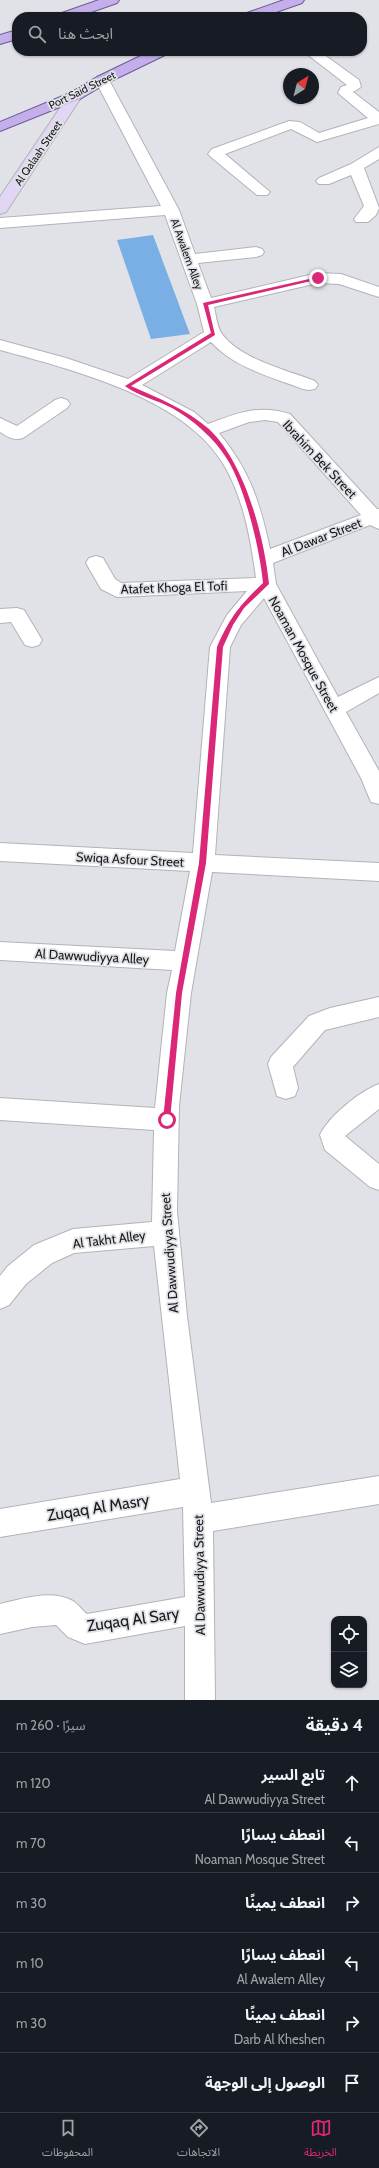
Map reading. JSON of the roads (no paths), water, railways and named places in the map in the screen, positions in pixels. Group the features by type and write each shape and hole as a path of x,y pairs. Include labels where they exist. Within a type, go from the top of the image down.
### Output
{"main road":[{"path":"78,12 112,0"},
{"path":"267,12 297,0"},
{"path":"0,40 12,36"},
{"name":"Port Said Street","path":"0,127 75,96 102,80 152,56"},
{"name":"Al Qalaah Street","path":"0,209 75,96"}],"street":[{"path":"317,56 354,83 354,87 346,90 345,93 379,119"},
{"name":"Al Awalem Alley","path":"102,80 171,210 205,304 213,334 226,348 244,360 309,385"},
{"path":"262,192 216,153 289,125 295,125 317,138 379,119"},
{"path":"324,181 356,167 379,152"},
{"path":"356,167 374,197 372,209 362,219"},
{"path":"0,222 171,210"},
{"path":"189,259 256,252"},
{"path":"205,304 318,278 341,279 379,292"},
{"path":"128,386 213,334"},
{"name":"Noaman Mosque Street","path":"0,345 67,362 128,386 173,407 207,431 230,458 242,486 263,559 266,584 372,778 379,796"},
{"path":"0,424 17,434 61,404"},
{"name":"Ibrahim Bek Street","path":"207,431 256,414 269,413 284,418 377,518"},
{"name":"Al Dawar Street","path":"263,559 377,518"},
{"name":"Atafet Khoga El Tofi","path":"96,563 108,584 116,590 266,584"},
{"name":"Al Dawwudiyya Street","path":"200,1700 199,1519 174,1316 164,1211 167,1120 179,993 203,863 220,647 230,624 242,606 266,584"},
{"path":"0,616 17,615 32,640"},
{"path":"334,709 379,684"},
{"name":"Swiqa Asfour Street","path":"0,852 379,872"},
{"name":"Al Dawwudiyya Alley","path":"0,951 185,961"},
{"path":"286,1088 280,1064 317,1023 330,1018 379,1007"},
{"path":"379,1095 336,1129 332,1135 334,1142 379,1179"},
{"path":"0,1109 167,1120"},
{"name":"Al Takht Alley","path":"0,1296 17,1275 43,1254 73,1241 166,1233"},
{"path":"199,1519 379,1490"},
{"name":"Zuqaq Al Masry","path":"0,1523 196,1491"},
{"name":"Zuqaq Al Sary","path":"0,1619 57,1610 67,1616 80,1628 85,1629 200,1609"}]}
